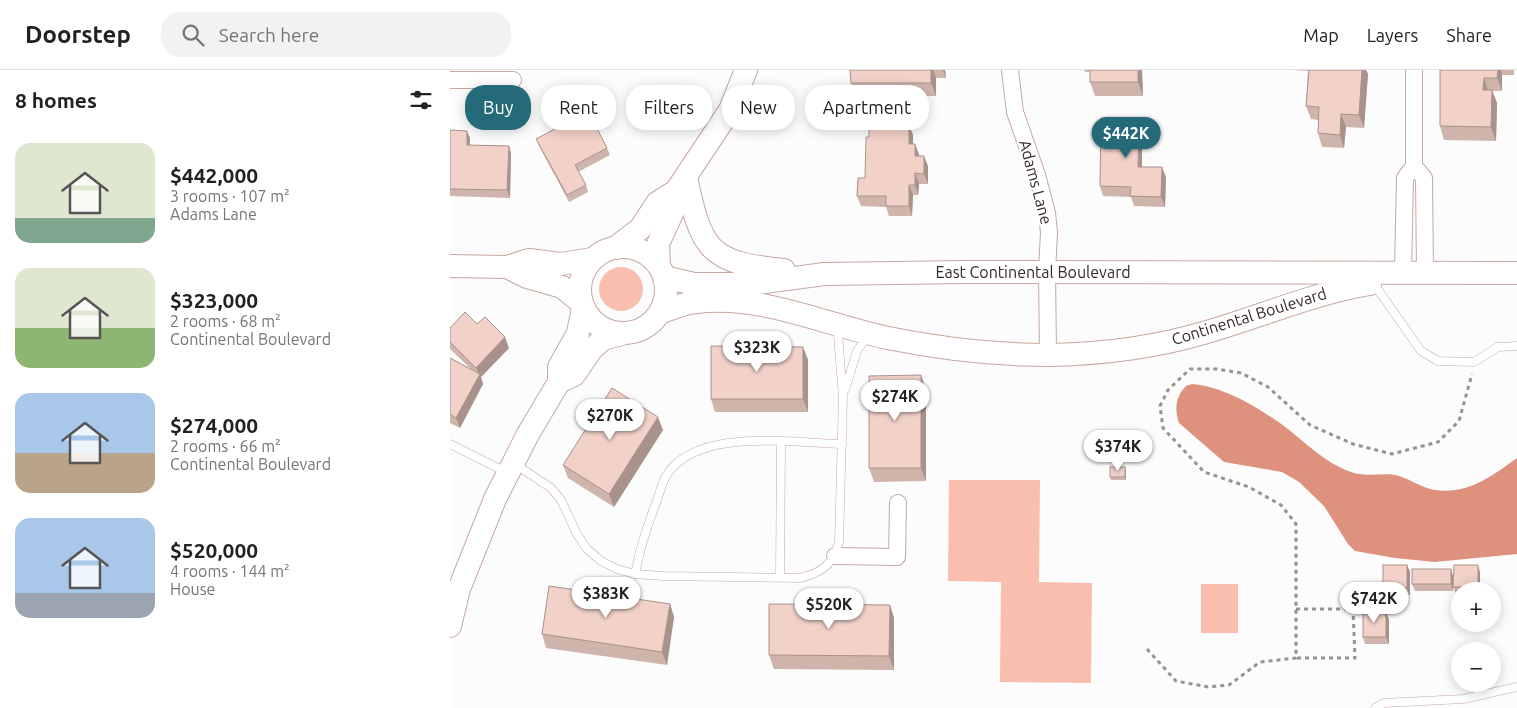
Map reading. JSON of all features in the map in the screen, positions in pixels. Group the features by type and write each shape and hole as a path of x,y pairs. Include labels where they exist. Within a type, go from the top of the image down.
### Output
{"main road":[{"path":"450,266 507,267 529,260 560,264 593,259 615,248 641,228 658,203 681,184 730,110 746,70"},
{"path":"559,382 574,375 591,350 603,339 644,328 660,312 665,302 658,244 674,209 681,184"},
{"path":"681,184 702,233 716,254 733,263 752,268 824,274"},
{"path":"615,248 627,247 639,250 662,272"},
{"path":"450,626 459,589 495,499 528,434 559,382 560,367 578,333 582,305 581,279 593,259"},
{"path":"507,267 527,278 562,287 582,305 599,326 622,334"},
{"name":"East Continental Boulevard","path":"662,272 694,284 751,284 824,274 1047,271 1290,274 1517,273"},
{"name":"Continental Boulevard","path":"660,312 696,302 746,302 775,306 870,334 976,352 1048,355 1110,350 1188,336 1260,315 1308,298 1414,272"}],"street":[{"name":"Adams Lane","path":"1010,70 1015,112 1037,175 1047,213 1049,233 1047,271 1048,355"},
{"path":"1414,70 1414,166 1424,178 1414,272"},
{"path":"450,80 512,80"},
{"path":"835,556 897,557 898,504"}],"lane":[{"path":"1374,283 1421,351 1438,361 1474,362 1498,347 1517,346"},
{"path":"450,444 511,468 552,488 561,500 577,534 587,549 609,565 635,574 800,578 814,574 827,567 835,556 839,542 843,397 838,334 833,324"},
{"path":"843,397 857,351 870,334"},
{"path":"635,574 642,537 666,476 681,460 698,449 720,443 842,444"},
{"path":"780,577 781,443"},
{"path":"1375,708 1384,703 1464,699 1517,688"}],"path":[{"path":"1296,658 1296,524 1280,505 1273,500 1249,487 1204,472 1176,443 1163,428 1160,406 1168,390 1190,369 1217,369 1240,373 1268,387 1310,425 1353,444 1392,454 1438,442 1459,421 1468,396 1474,362"},
{"path":"1147,649 1176,681 1208,687 1230,685 1260,662 1296,658 1355,658 1353,609 1296,609"}],"shaded area":[{"path":"617,267 625,267 637,273 643,289 637,305 625,311 617,311 605,305 599,293 599,285 605,273"},
{"path":"1192,384 1218,389 1243,400 1288,429 1327,460 1354,473 1394,475 1430,489 1458,490 1479,483 1517,458 1517,554 1435,562 1355,551 1348,544 1324,506 1299,482 1282,472 1224,462 1179,423 1176,408 1178,398 1186,386"},
{"path":"949,480 1040,480 1039,582 1092,583 1091,683 1000,682 1001,582 948,581"},
{"path":"1201,584 1238,584 1238,633 1201,633"}],"building":[{"path":"850,70 931,70 931,83 851,83"},
{"path":"1090,70 1138,70 1138,82 1090,82"},
{"path":"1309,70 1362,70 1359,115 1341,114 1340,135 1318,133 1319,107 1306,106"},
{"path":"1440,70 1498,70 1497,78 1484,78 1483,90 1492,90 1491,127 1440,126"},
{"path":"1101,118 1139,118 1138,167 1162,167 1161,197 1130,196 1131,187 1100,186"},
{"path":"450,130 467,131 467,145 509,146 507,190 450,189"},
{"path":"553,130 598,130 607,148 575,165 586,185 567,195 536,139"},
{"path":"869,130 909,130 909,144 915,144 915,156 924,156 924,174 915,173 915,185 909,185 909,206 886,206 886,196 857,196 858,178 865,178 866,137 869,137"},
{"path":"465,312 477,324 485,317 505,337 476,368 450,342 450,328"},
{"path":"711,346 803,347 803,399 711,399"},
{"path":"450,358 480,374 456,418 450,414"},
{"path":"921,375 921,468 869,468 869,376"},
{"path":"612,388 658,417 609,494 563,465"},
{"path":"1110,467 1125,467 1125,477 1110,477"},
{"path":"1383,565 1407,565 1407,588 1383,588"},
{"path":"1454,565 1478,565 1478,582 1453,582"},
{"path":"1412,569 1451,569 1451,584 1412,584"},
{"path":"549,586 670,604 662,652 542,634"},
{"path":"769,604 890,605 889,656 769,655"},
{"path":"1363,612 1386,612 1386,637 1363,637"}]}
